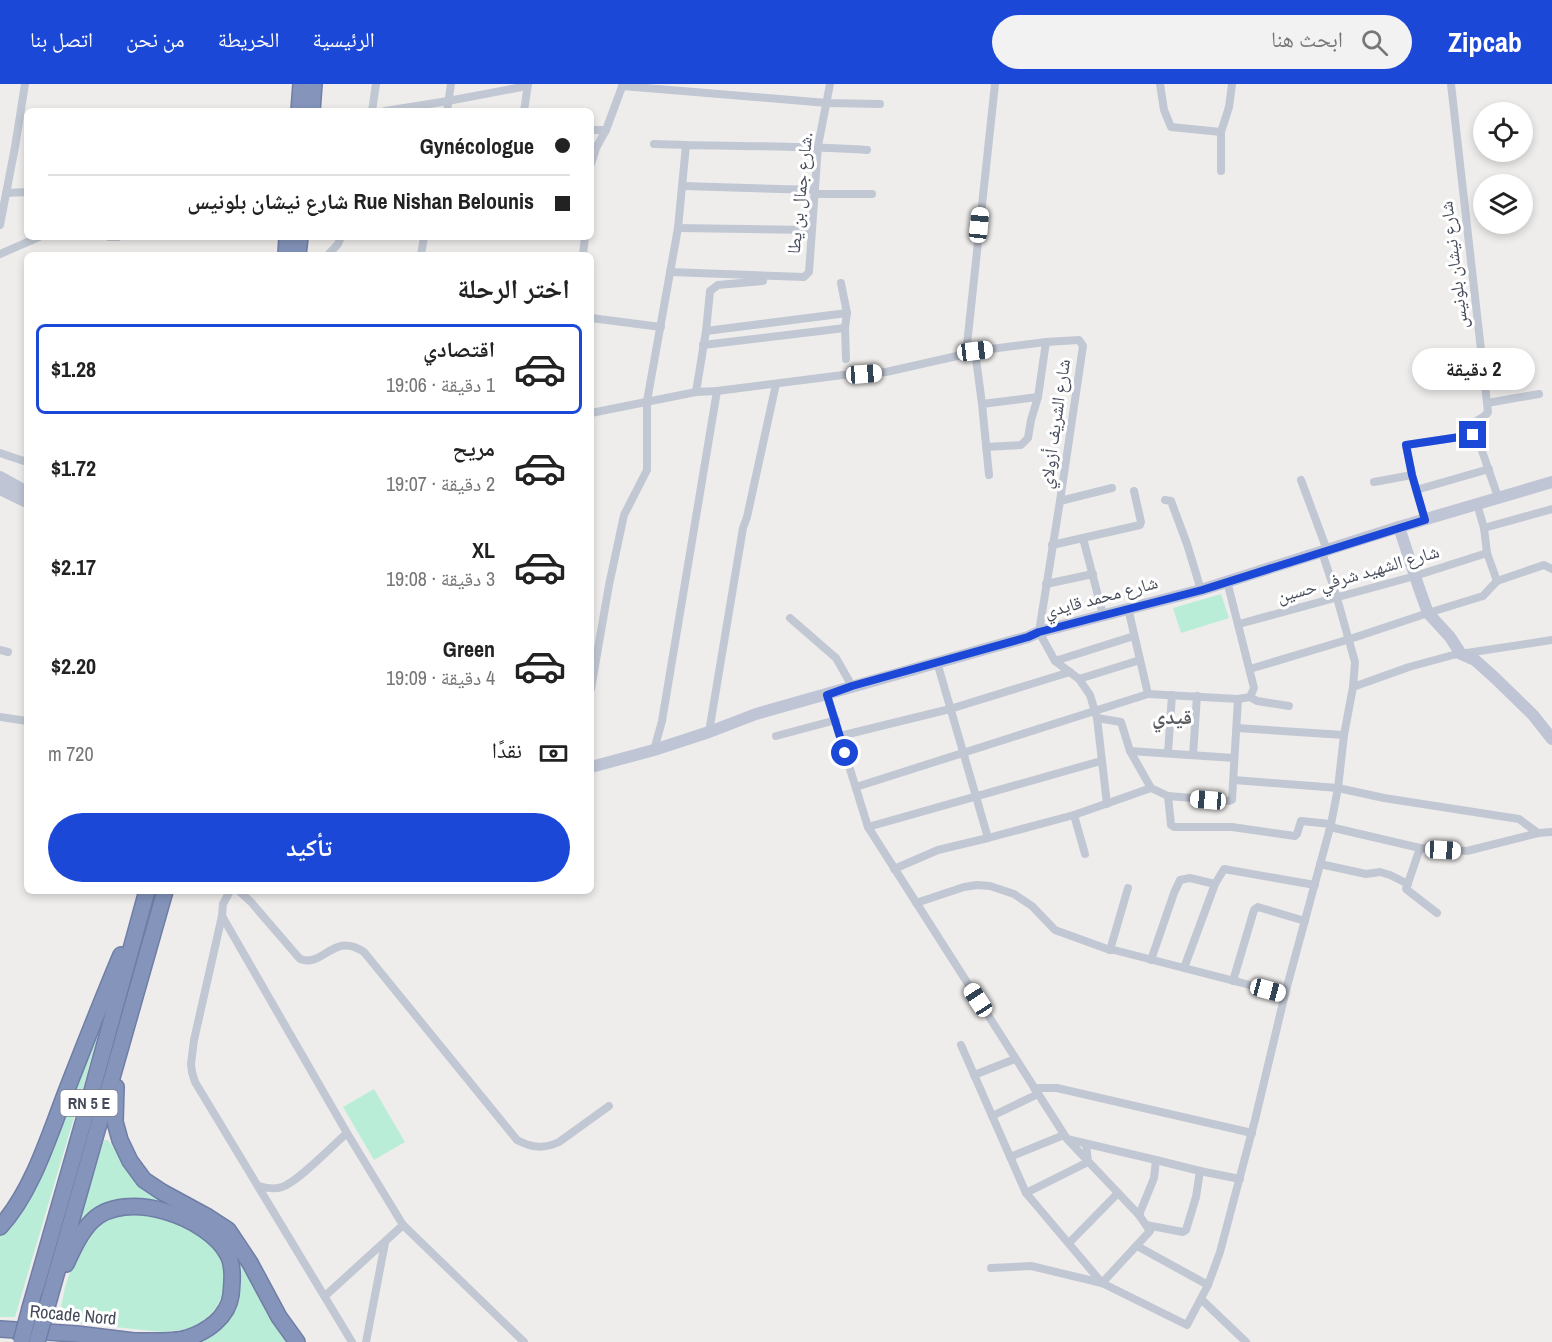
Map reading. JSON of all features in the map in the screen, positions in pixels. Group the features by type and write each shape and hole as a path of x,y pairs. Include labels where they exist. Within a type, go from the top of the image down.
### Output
{"highway":[{"path":"299,108 302,84"},
{"path":"312,108 314,84"},
{"path":"0,1227 25,1192 146,894"},
{"name":"RN 5 E","path":"21,1342 146,894"},
{"name":"RN 5 E","path":"37,1342 164,894"},
{"path":"118,1058 115,1122 130,1161 144,1180 228,1230 250,1263 279,1317 297,1342"},
{"name":"Rocade Nord","path":"0,1329 77,1334 140,1342 186,1339 204,1330 222,1316 230,1300 233,1278 229,1256 215,1237 189,1220 169,1213 122,1207 108,1211 93,1220 81,1235 50,1296"}],"main road":[{"path":"0,477 24,490"},
{"name":"شارع محمد قايدي","path":"594,766 710,732 756,714 1039,632 1202,590 1399,527 1552,483"},
{"path":"0,489 24,501"},
{"path":"1399,527 1428,612 1443,628 1461,654 1475,660 1496,678 1533,715 1552,739"}],"street":[{"path":"0,225 26,84"},
{"path":"372,108 376,84"},
{"path":"447,108 451,84"},
{"name":"شارع جمال بن يطا.","path":"670,272 804,277 809,272 819,146 830,84"},
{"path":"989,475 981,404 970,352 995,84"},
{"path":"1160,84 1164,110 1171,127 1221,132"},
{"path":"1221,171 1221,132 1230,107 1232,84"},
{"name":"شارع نيشان بلونيس","path":"1451,84 1487,403"},
{"path":"404,108 527,85 524,108"},
{"path":"594,154 623,85 827,103 880,104"},
{"path":"594,130 606,130"},
{"path":"654,144 819,146 867,150"},
{"path":"594,672 624,515 647,470 647,401 678,228 686,145"},
{"path":"683,186 872,194"},
{"path":"6,193 24,192"},
{"path":"678,228 811,230"},
{"path":"0,254 32,240"},
{"path":"696,392 710,291 718,285 763,281"},
{"path":"842,283 847,313 846,359"},
{"path":"706,331 847,313"},
{"path":"594,318 661,327"},
{"path":"703,345 845,328"},
{"name":"شارع الشريف أزولاي","path":"594,411 696,392 886,372 970,352 1079,340 1083,346 1039,632"},
{"path":"986,447 1021,445 1028,438 1038,397 1046,342"},
{"path":"710,732 743,528 776,384"},
{"path":"654,750 662,721 717,391"},
{"path":"1498,497 1481,448 1474,441 1473,425 1477,419 1488,412 1487,403 1539,394"},
{"path":"981,404 1038,397"},
{"path":"1425,520 1406,445 1473,435"},
{"path":"0,453 24,461"},
{"path":"1416,490 1489,469"},
{"path":"1374,482 1412,475"},
{"path":"991,1268 1031,1266 1102,1282 1187,1325 1208,1285 1220,1252 1240,1179 1285,994 1330,826 1353,687 1355,662 1350,639 1301,480"},
{"path":"1060,501 1112,488"},
{"path":"1052,545 1140,525 1134,491"},
{"path":"1165,500 1171,501 1202,590"},
{"path":"1477,504 1484,528 1487,553 1497,581"},
{"path":"1484,528 1552,509"},
{"path":"1083,538 1103,615"},
{"name":"شارع الشهيد شرفي حسين","path":"1239,624 1415,576 1487,553"},
{"path":"1250,669 1483,596 1497,581 1550,565"},
{"path":"1046,584 1093,574"},
{"path":"1227,581 1254,688 1250,697"},
{"path":"1128,608 1148,694"},
{"path":"790,618 836,658 852,686"},
{"path":"1039,632 1055,662 1079,679 1090,695 1096,714 1107,804"},
{"path":"1055,662 1134,636"},
{"path":"1353,687 1409,667 1461,654 1552,640"},
{"path":"1079,679 1140,660"},
{"path":"937,662 988,838"},
{"path":"840,736 951,709 1070,672"},
{"path":"856,788 964,752 1096,714 1148,694 1238,699 1250,697 1257,701 1289,706"},
{"path":"827,695 868,827 1066,1137 1139,1215 1150,1232 1102,1282"},
{"path":"1168,753 1172,695"},
{"path":"1193,755 1197,696"},
{"path":"1096,714 1121,722 1130,751 1151,788 1168,796 1228,801 1232,800 1233,796 1238,699"},
{"path":"0,717 24,721"},
{"path":"776,736 836,720"},
{"path":"1237,728 1344,735"},
{"path":"1130,751 1234,758"},
{"path":"868,827 1101,761"},
{"path":"1234,780 1338,788 1384,798 1519,819 1538,833"},
{"path":"894,869 938,850 1074,815 1151,788"},
{"path":"1168,796 1174,827 1232,827 1295,836 1301,821 1420,848 1467,851 1538,833 1552,832"},
{"path":"1074,815 1085,854"},
{"path":"1420,848 1406,889 1437,913"},
{"path":"1320,864 1366,874 1380,872 1408,884"},
{"path":"1184,968 1222,871 1227,868 1315,885"},
{"path":"1151,960 1180,880 1190,878 1215,884"},
{"path":"916,903 964,887 990,886 1014,894 1032,906 1055,930 1110,950 1285,994"},
{"path":"1110,950 1128,888"},
{"path":"228,894 223,904 194,1040 192,1072 195,1082 352,1342"},
{"path":"242,894 300,959 308,962 336,947 344,946 355,946 364,952 518,1140 528,1146 541,1148 551,1146 609,1106"},
{"path":"1233,981 1256,908 1305,921"},
{"path":"222,916 347,1133 403,1225 524,1342"},
{"path":"961,1045 1026,1193 1102,1282"},
{"path":"974,1075 1016,1059"},
{"path":"992,1116 1036,1091 1057,1088 1252,1133"},
{"path":"258,1186 269,1189 280,1188 293,1182 347,1133"},
{"path":"1010,1157 1066,1137 1086,1144 1240,1179"},
{"path":"1086,1144 1088,1162"},
{"path":"1139,1215 1154,1178 1156,1160"},
{"path":"1026,1193 1088,1162"},
{"path":"1146,1225 1183,1232 1186,1230 1196,1197 1200,1171"},
{"path":"1068,1244 1118,1193"},
{"path":"325,1296 403,1225"},
{"path":"366,1342 385,1242"},
{"path":"1137,1246 1208,1285"},
{"path":"1078,1277 1089,1268"},
{"path":"1201,1299 1246,1342"}],"green space":[{"path":"1221,594 1229,618 1181,633 1173,608"},
{"path":"94,1039 96,1043 15,1317 0,1317 0,1236 8,1227"},
{"path":"374,1089 405,1142 374,1160 343,1107"},
{"path":"104,1140 108,1140 142,1183 209,1222 232,1243 276,1323 292,1342 200,1342 228,1315 234,1300 236,1282 234,1261 229,1247 215,1231 202,1221 170,1207 136,1201 104,1205 78,1223"},
{"path":"121,1214 149,1214 190,1228 203,1235 218,1253 225,1268 223,1292 217,1307 202,1323 183,1330 162,1332 58,1321 65,1287 75,1257 99,1222"}],"district":[{"name":"قيدي","path":"1172,717"}],"route":[{"path":"845,753 827,695 1039,632 1202,590 1425,520 1406,445 1473,435"}]}
